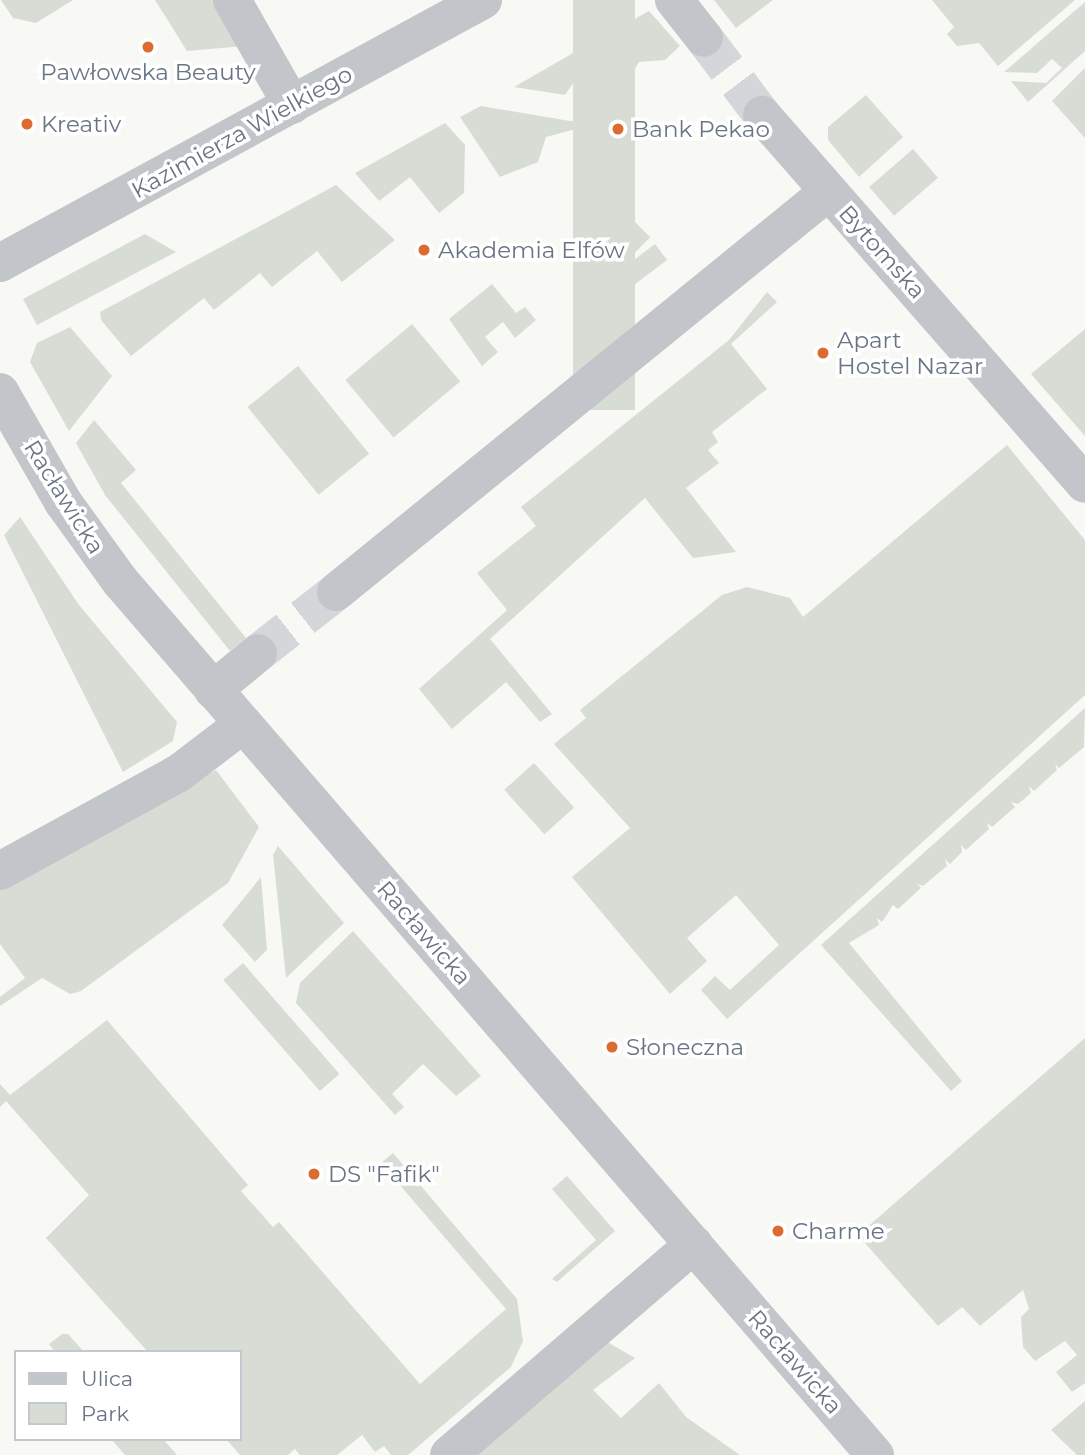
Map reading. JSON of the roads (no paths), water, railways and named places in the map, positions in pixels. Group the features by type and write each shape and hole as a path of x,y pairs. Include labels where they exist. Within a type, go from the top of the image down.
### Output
{"street":[{"path":"232,0 292,106"},
{"name":"Kazimierza Wielkiego","path":"0,263 482,0"},
{"path":"674,0 704,38"},
{"name":"Bytomska","path":"762,115 1085,484"},
{"path":"336,592 828,192"},
{"name":"Racławicka","path":"0,392 80,527 213,690 875,1455"},
{"path":"213,690 258,653"},
{"path":"0,871 179,773 242,724"},
{"path":"449,1455 694,1244"}],"tunnel":[{"path":"704,38 762,115"},
{"path":"258,653 336,592"}],"place":[{"name":"Pawłowska Beauty","path":"148,47"},
{"name":"Kreativ","path":"27,124"},
{"name":"Bank Pekao","path":"618,129"},
{"name":"Akademia Elfów","path":"424,250"},
{"name":"Apart Hostel Nazar","path":"823,353"},
{"name":"Słoneczna","path":"612,1047"},
{"name":"DS \"Fafik\"","path":"314,1174"},
{"name":"Charme","path":"778,1231"}]}
